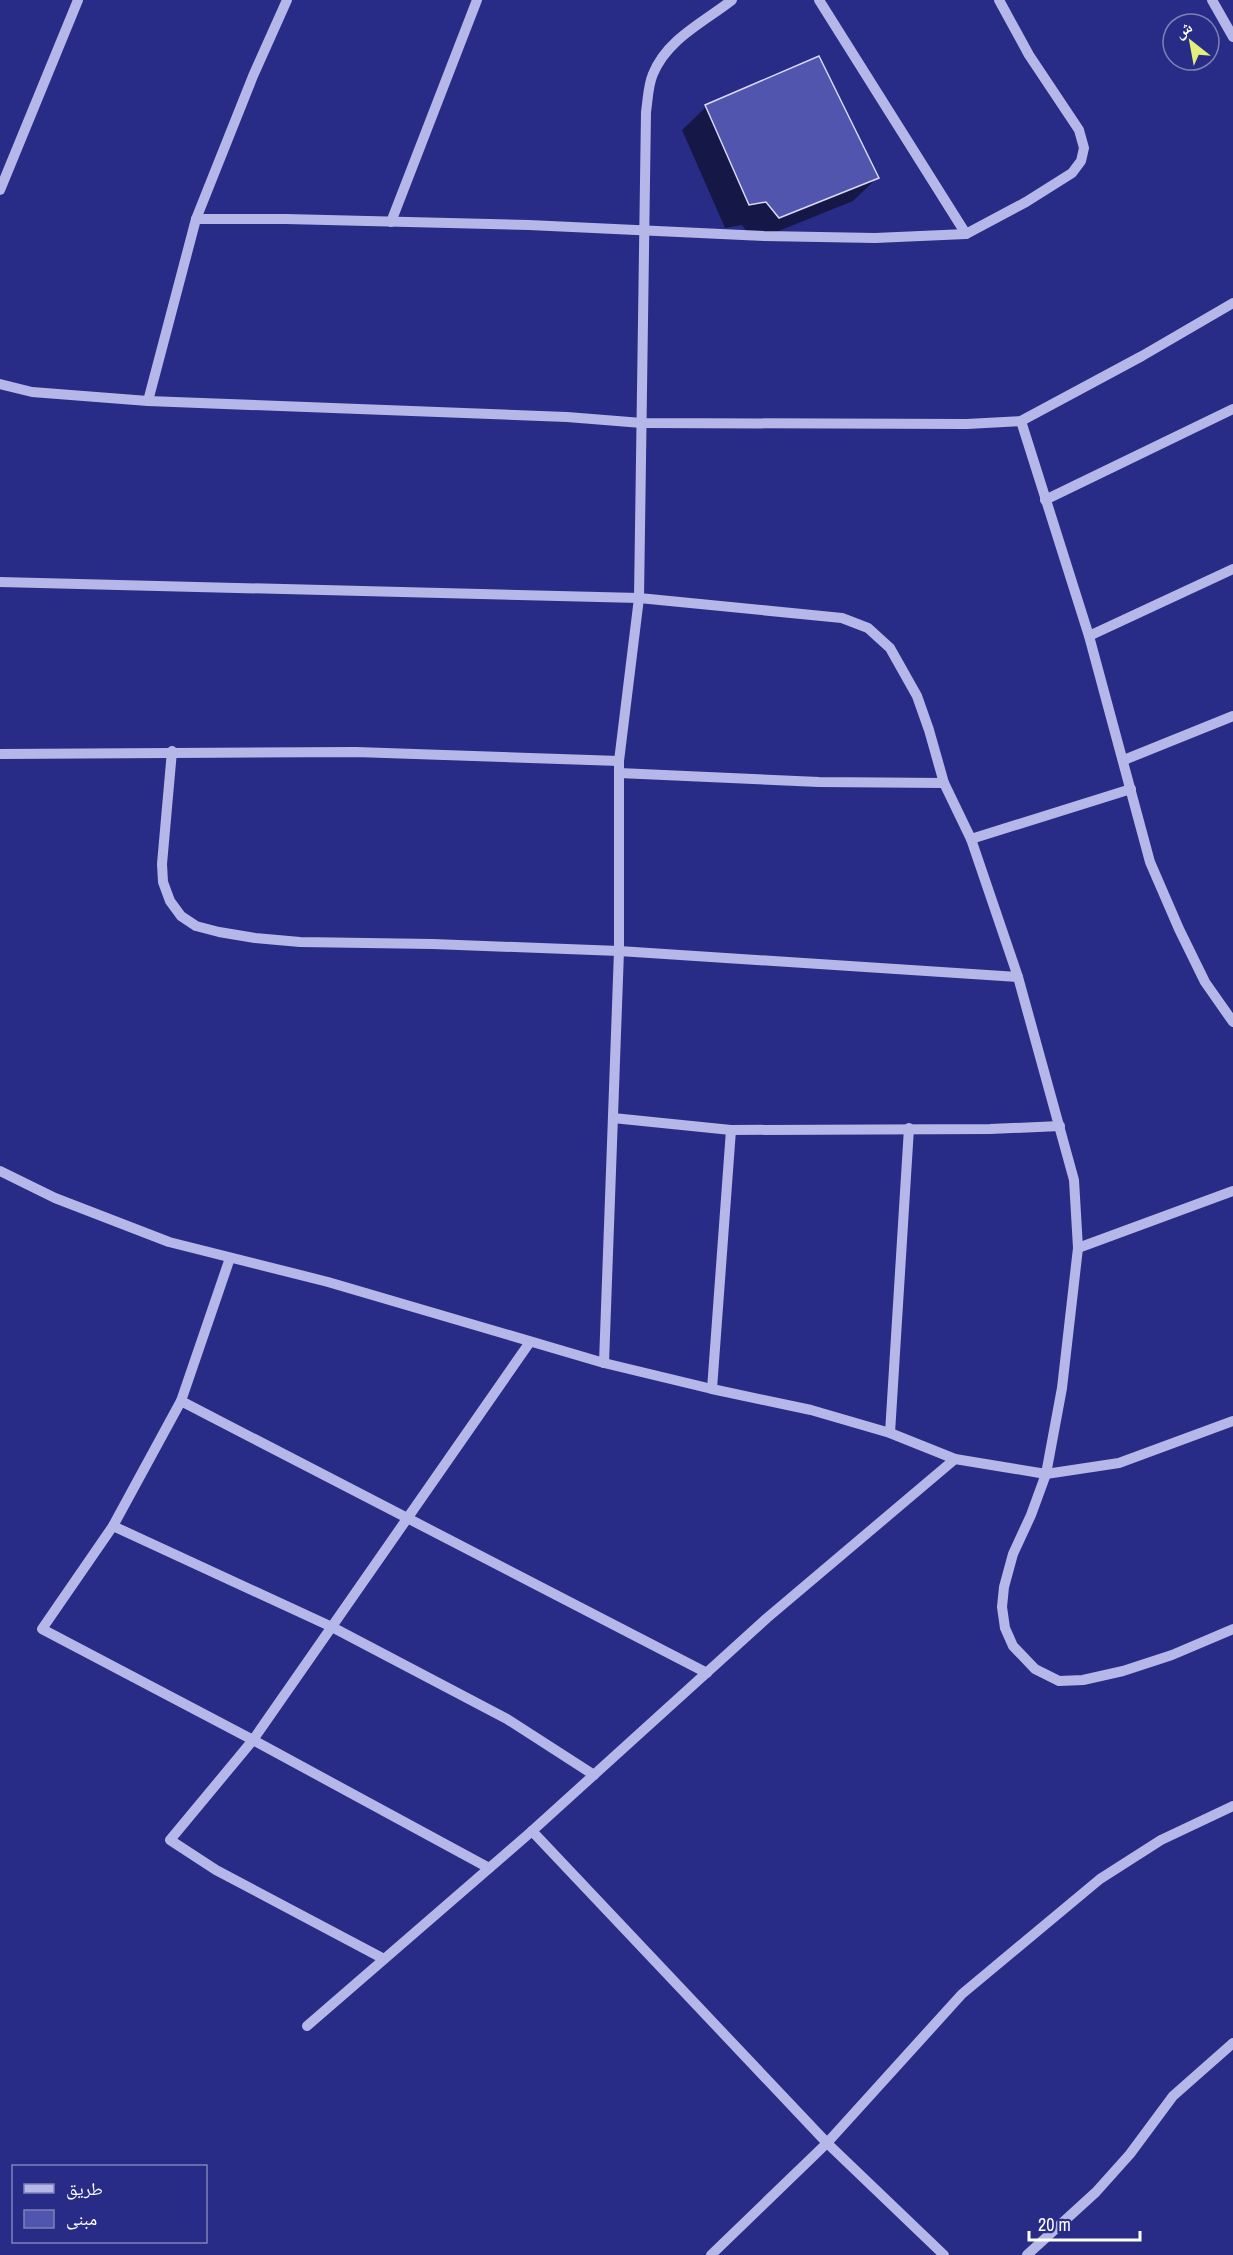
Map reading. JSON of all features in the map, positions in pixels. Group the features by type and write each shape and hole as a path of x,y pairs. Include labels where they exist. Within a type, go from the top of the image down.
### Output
{"street":[{"path":"0,190 78,0"},
{"path":"148,400 196,219 253,76 287,0"},
{"path":"391,222 477,0"},
{"path":"604,1363 619,951 619,760 639,598 646,112 652,75 663,56 678,39 732,0"},
{"path":"819,0 966,234"},
{"path":"196,219 286,219 644,229 764,236 864,238 966,234 1026,202 1072,173 1081,161 1084,148 1079,130 1029,54 999,0"},
{"path":"1212,0 1233,37"},
{"path":"0,384 32,392 148,400 476,413 642,423 967,424 1021,421 1142,356 1233,303"},
{"path":"1045,500 1233,410"},
{"path":"1021,421 1089,636 1150,862 1205,982 1233,1022"},
{"path":"1089,636 1233,569"},
{"path":"0,582 639,598 842,618 868,628 890,648 917,696 944,783 970,839 1018,976 1074,1180 1078,1248 1062,1388 1046,1474 1013,1554 1004,1587 1002,1608 1005,1628 1013,1646 1035,1669 1059,1681 1083,1680 1143,1664 1233,1629"},
{"path":"1124,760 1233,716"},
{"path":"0,754 172,751 356,752 619,760"},
{"path":"172,751 162,864 163,882 175,909 196,926 219,932 300,942 619,951 1018,976"},
{"path":"619,773 819,782 944,783"},
{"path":"970,839 1131,789"},
{"path":"613,1118 730,1130 990,1129 1060,1126"},
{"path":"890,1433 909,1128"},
{"path":"712,1389 730,1130"},
{"path":"0,1171 55,1198 169,1242 328,1282 604,1363 811,1410 890,1433 955,1459 1046,1474 1119,1463 1233,1421"},
{"path":"1078,1248 1233,1191"},
{"path":"230,1258 182,1401 113,1526 42,1629 489,1868"},
{"path":"384,1959 216,1870 170,1840 253,1740 530,1342"},
{"path":"182,1401 707,1673"},
{"path":"307,2026 532,1831 767,1618 955,1459"},
{"path":"113,1526 332,1627 507,1719 594,1775"},
{"path":"711,2255 827,2143 962,1994 1100,1880 1161,1840 1233,1806"},
{"path":"532,1831 827,2143 944,2255"},
{"path":"1027,2255 1096,2192 1130,2154 1173,2096 1233,2043"}],"building":[{"path":"819,56 879,178 779,218 766,202 749,205 705,105"}]}
